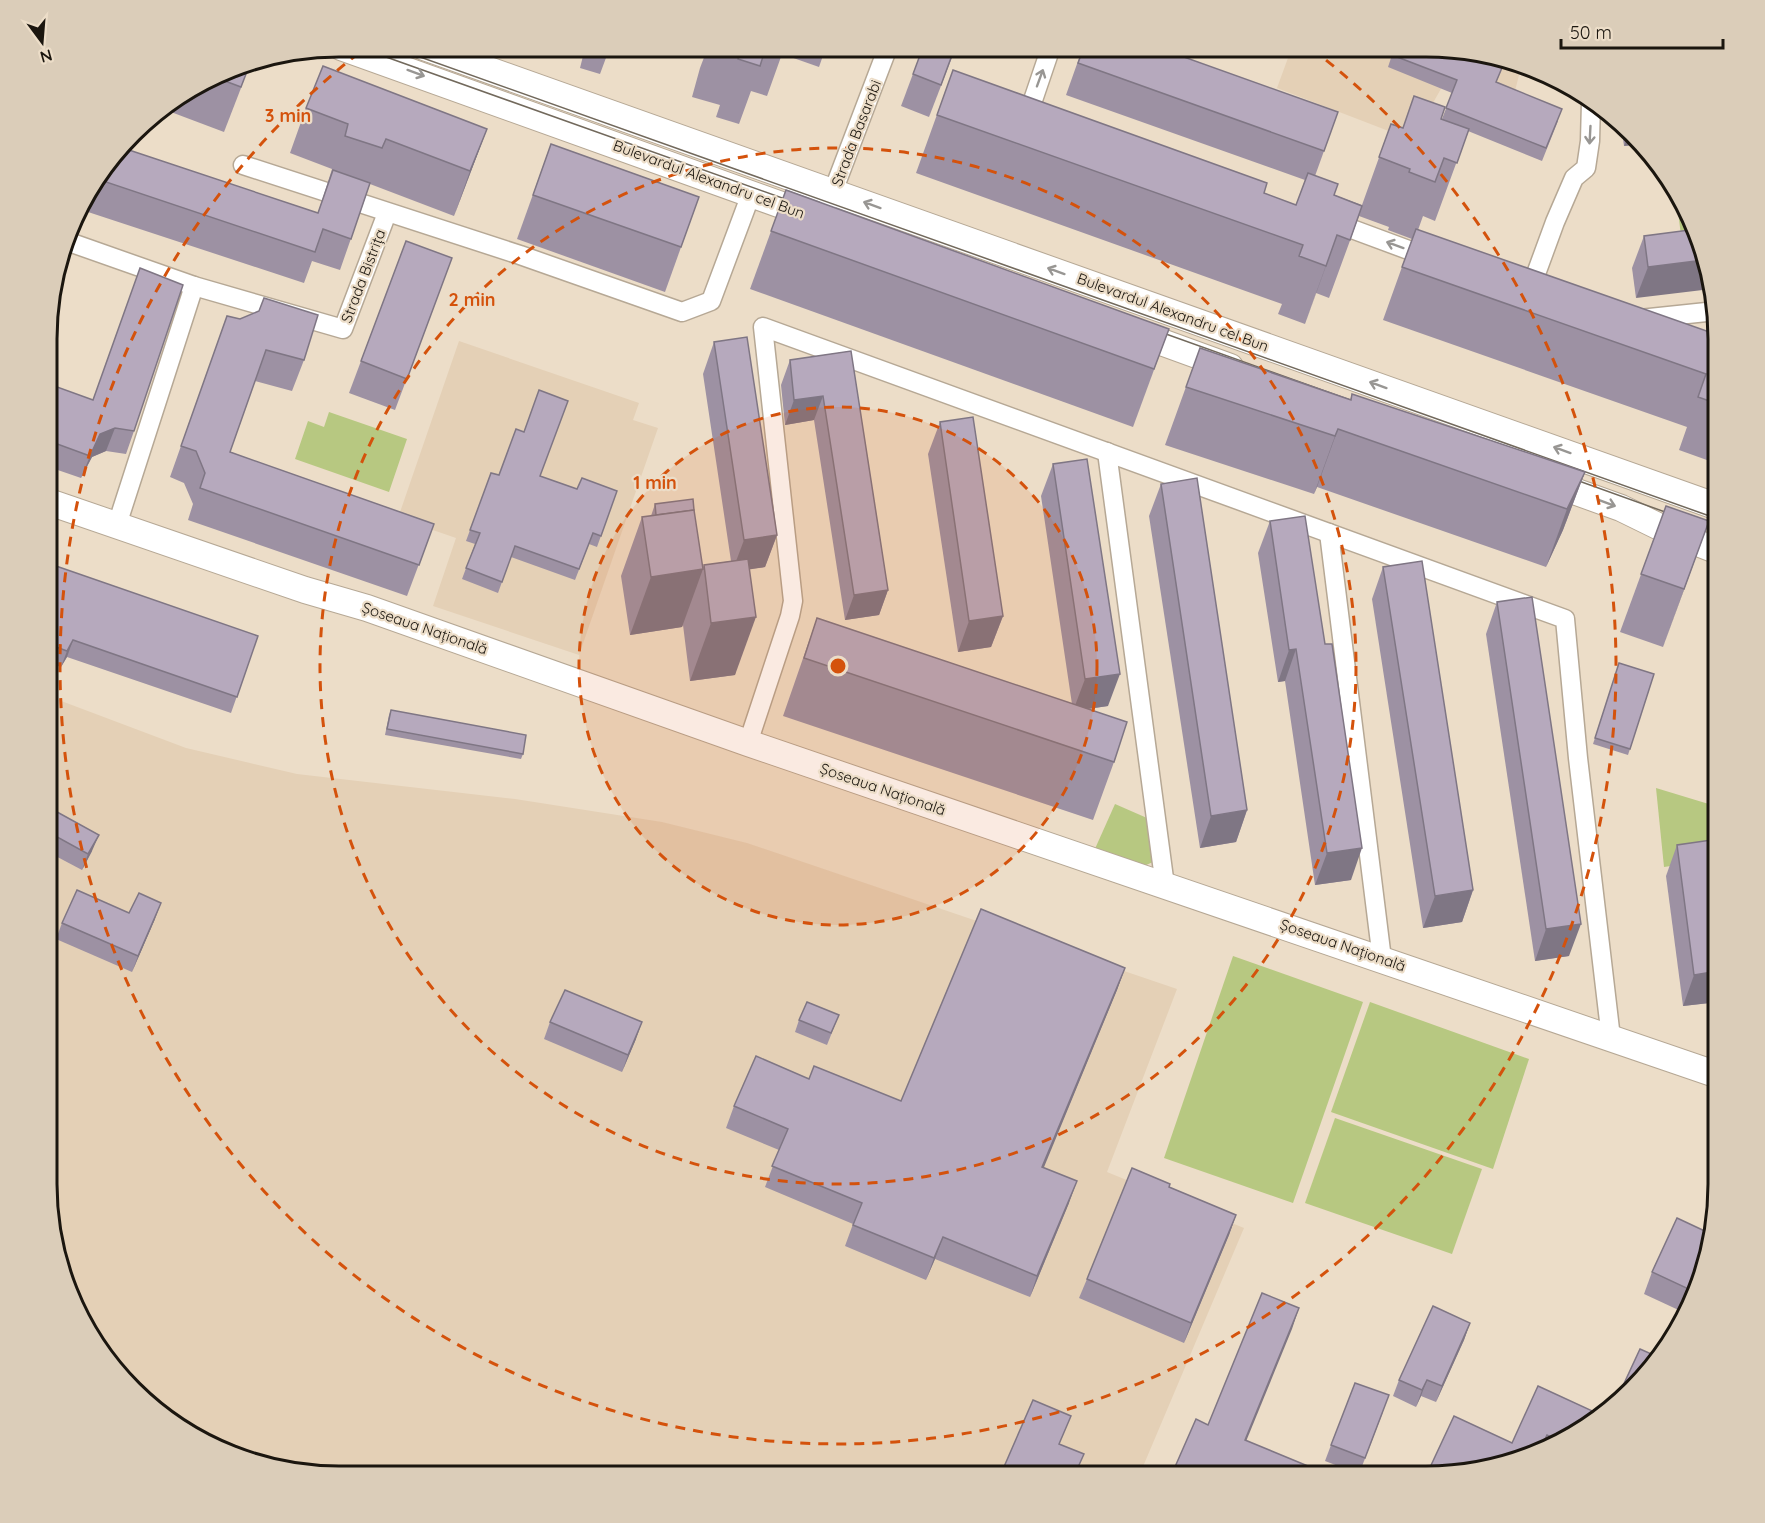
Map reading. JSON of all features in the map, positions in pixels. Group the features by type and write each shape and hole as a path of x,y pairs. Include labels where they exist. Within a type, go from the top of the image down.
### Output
{"main road":[{"name":"Bulevardul Alexandru cel Bun","path":"371,57 829,221"},
{"name":"Bulevardul Alexandru cel Bun","path":"455,57 1708,503"},
{"path":"1104,321 1250,374"},
{"path":"1520,472 1621,508 1672,533 1708,547"},
{"name":"Șoseaua Națională","path":"57,505 304,590 367,608 748,743 1382,958 1708,1072"}],"street":[{"name":"Strada Basarabi","path":"829,221 833,192 884,57"},
{"path":"1048,57 1030,109 1063,121"},
{"path":"1529,293 1574,178 1586,168 1591,110"},
{"path":"243,165 520,255 682,312 711,301 751,194"},
{"name":"Strada Bistrița","path":"74,244 194,286 343,329 387,213"},
{"path":"1318,216 1451,266"},
{"path":"117,525 194,286"},
{"path":"1627,320 1707,312"},
{"path":"748,743 793,601 763,327 1565,619 1578,758 1611,1038"},
{"path":"1107,452 1166,886"},
{"path":"1329,533 1382,958"}],"shaded area":[{"path":"1288,57 1463,59 1520,73 1514,95 1451,71 1412,140 1277,88"},
{"path":"459,341 639,403 633,420 658,428 579,655 433,606 456,538 398,518"},
{"path":"57,699 186,748 297,774 515,799 662,822 747,843 1177,989 1107,1172 1244,1228 1143,1466 339,1466 284,1461 231,1445 182,1419 167,1408 115,1356 104,1341 78,1292 62,1239 57,1184"}],"green space":[{"path":"1678,212 1691,241 1682,243"},
{"path":"329,412 407,439 389,492 295,459 308,421 324,427"},
{"path":"1656,788 1708,804 1708,860 1664,867"},
{"path":"1115,804 1147,818 1153,862 1137,869 1094,851"},
{"path":"1233,956 1363,1002 1293,1203 1164,1158"},
{"path":"1370,1002 1529,1059 1493,1169 1331,1112"},
{"path":"1335,1118 1482,1169 1452,1254 1305,1203"}],"building":[{"path":"738,57 763,57 760,66 738,59"},
{"path":"919,57 951,57 941,85 913,74"},
{"path":"1080,57 1184,57 1338,112 1324,151 1078,63"},
{"path":"1397,57 1463,59 1502,68 1496,82 1562,109 1546,148 1446,108 1457,80"},
{"path":"323,66 487,129 470,171 386,139 382,148 345,136 348,124 306,108"},
{"path":"953,70 1267,183 1264,193 1296,205 1308,173 1338,184 1334,195 1362,206 1350,240 1337,235 1326,266 1299,256 1303,245 937,115"},
{"path":"247,73 241,87 225,81"},
{"path":"1414,96 1445,107 1441,119 1469,129 1457,163 1444,158 1435,182 1379,157 1391,124 1403,128"},
{"path":"551,144 699,197 681,247 533,195"},
{"path":"130,150 318,213 333,170 370,183 351,239 323,229 315,252 104,181"},
{"path":"786,190 1169,329 1154,369 771,231"},
{"path":"1416,229 1708,331 1708,400 1698,397 1706,374 1402,267"},
{"path":"1687,230 1697,261 1648,267 1644,236"},
{"path":"406,241 452,258 407,379 361,361"},
{"path":"140,268 183,285 134,431 115,428 100,434 90,456 57,444 57,387 93,400"},
{"path":"264,298 318,315 304,360 266,350 230,452 434,524 419,565 200,488 205,473 196,451 181,446 227,316 240,319 259,311"},
{"path":"747,337 777,535 744,540 714,342"},
{"path":"1200,348 1351,400 1352,394 1585,472 1567,509 1338,429 1335,436 1186,387"},
{"path":"851,351 888,590 854,595 823,396 794,400 790,360"},
{"path":"539,390 568,401 540,476 577,489 582,478 617,491 601,536 593,533 579,569 515,546 502,582 466,568 480,533 470,530 491,473 499,475 516,429 524,432"},
{"path":"973,417 1003,616 969,621 940,422"},
{"path":"1087,459 1120,674 1085,679 1053,464"},
{"path":"1197,478 1247,810 1211,816 1161,484"},
{"path":"693,499 694,510 656,515 655,504"},
{"path":"1666,506 1708,521 1684,589 1641,574"},
{"path":"694,510 703,569 651,577 642,517"},
{"path":"1305,516 1325,644 1332,644 1362,848 1327,853 1296,649 1289,650 1270,521"},
{"path":"748,559 756,617 711,623 704,565"},
{"path":"1422,561 1473,890 1435,896 1383,567"},
{"path":"57,566 258,636 237,697 73,640 67,651 57,647"},
{"path":"1532,597 1581,924 1546,929 1497,602"},
{"path":"817,618 1127,722 1114,762 804,658"},
{"path":"1619,663 1654,674 1630,749 1595,738"},
{"path":"391,710 526,735 523,754 387,729"},
{"path":"57,812 99,835 88,854 57,837"},
{"path":"1708,840 1708,973 1694,975 1677,845"},
{"path":"77,890 129,913 139,893 161,903 138,956 62,923"},
{"path":"981,909 1125,968 1042,1167 1077,1181 1037,1276 943,1237 934,1258 853,1225 862,1203 772,1166 788,1129 734,1106 756,1056 809,1079 814,1066 901,1101"},
{"path":"565,990 642,1022 628,1055 550,1022"},
{"path":"807,1002 839,1015 831,1033 799,1020"},
{"path":"1132,1168 1170,1184 1169,1187 1236,1215 1191,1323 1087,1279"},
{"path":"1677,1218 1704,1231 1688,1289 1652,1272"},
{"path":"1262,1293 1299,1308 1245,1440 1308,1466 1175,1466 1196,1419 1208,1425"},
{"path":"1433,1306 1470,1323 1442,1386 1427,1380 1422,1390 1399,1380"},
{"path":"1640,1349 1651,1354 1638,1370 1624,1384"},
{"path":"1355,1383 1389,1395 1365,1458 1331,1445"},
{"path":"1538,1386 1593,1411 1551,1437 1547,1435 1545,1440 1517,1451 1481,1461 1431,1466 1454,1416 1512,1443"},
{"path":"1033,1400 1071,1416 1059,1444 1084,1454 1079,1466 1004,1466"}],"tram line":[{"path":"386,57 799,204"},
{"path":"420,57 1708,515"},
{"path":"1152,329 1364,405"},
{"path":"1565,476 1708,527"}]}
